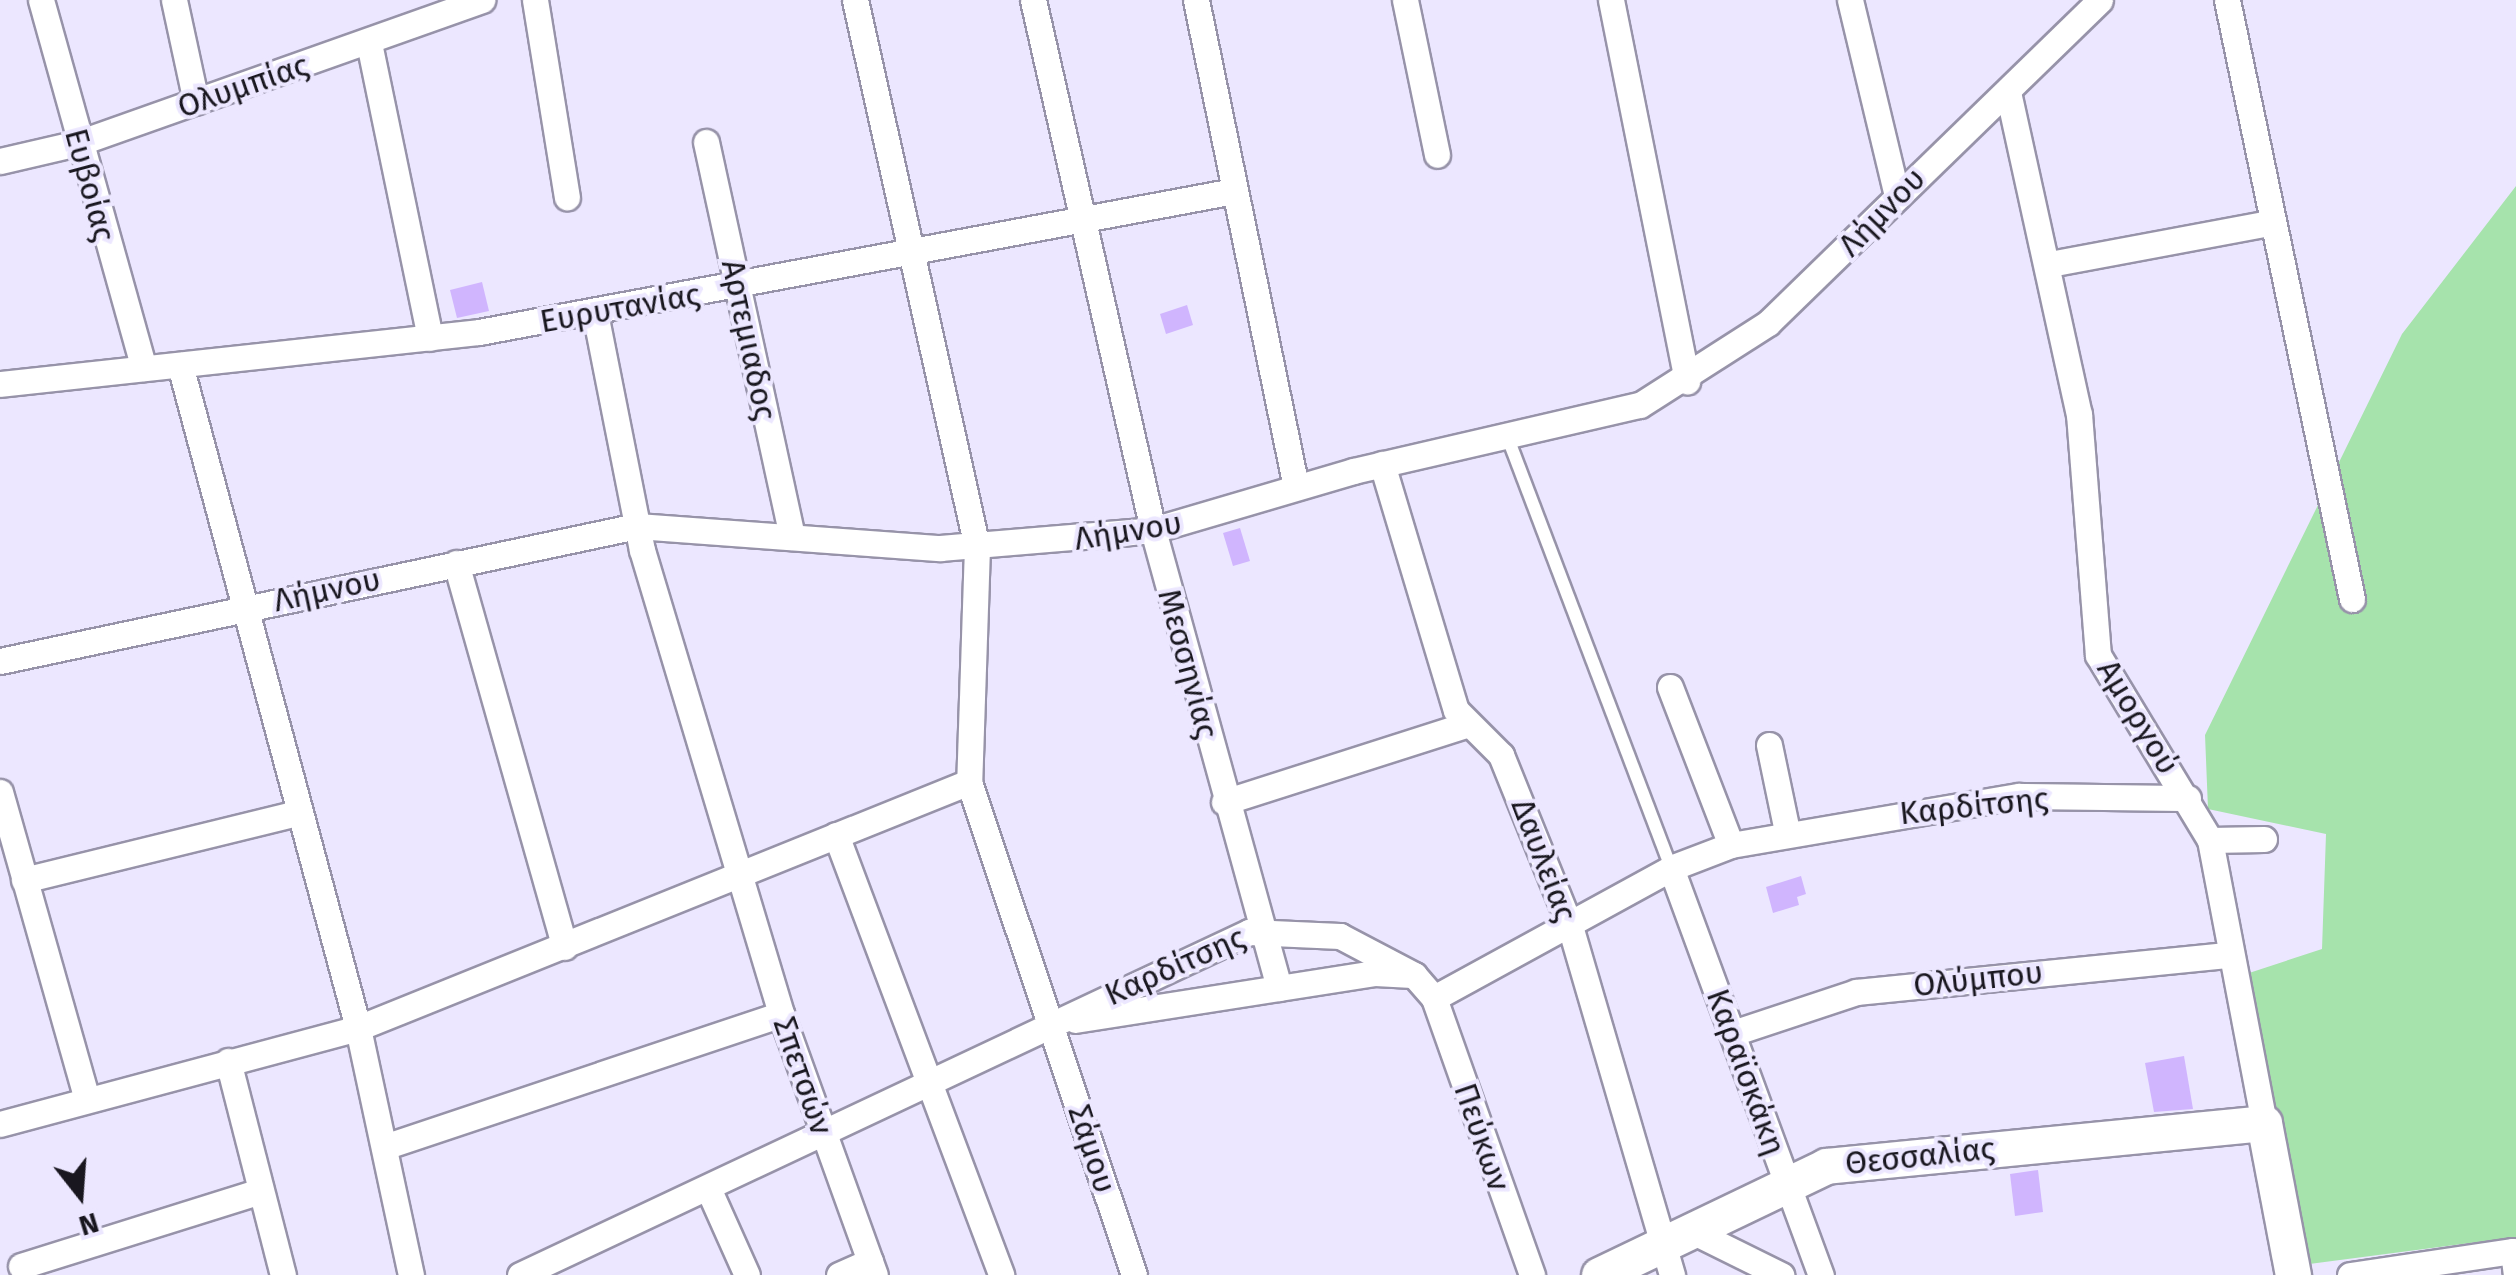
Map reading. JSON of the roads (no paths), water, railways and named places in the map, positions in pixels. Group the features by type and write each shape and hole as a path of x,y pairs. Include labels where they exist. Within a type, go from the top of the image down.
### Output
{"street":[{"name":"Ευβοίας","path":"42,0 78,143 144,368"},
{"path":"174,0 196,102"},
{"name":"Ολυμπίας","path":"0,161 78,143 482,0"},
{"path":"536,0 567,198"},
{"path":"0,1124 358,1028 969,782 977,547 909,256 856,0"},
{"name":"Μεσσηνίας","path":"1033,0 1079,222 1153,530 1224,802 1279,988"},
{"path":"1196,0 1296,487"},
{"path":"1404,0 1437,155"},
{"path":"1611,0 1687,382"},
{"path":"1850,0 1898,196"},
{"name":"Λήμνου","path":"0,661 636,526 977,547 1153,530 1382,464 1509,441 1640,405 1687,382 1768,323 2100,0"},
{"path":"2227,0 2270,223 2352,600"},
{"path":"368,43 430,338"},
{"name":"Αμοργού","path":"2008,92 2050,264 2079,414 2098,655 2210,840 2292,1275"},
{"name":"Αρτεμιαδος","path":"706,142 792,537"},
{"name":"Ευρυτανίας","path":"0,384 430,338 595,313 909,256 1234,190"},
{"path":"2050,264 2270,223"},
{"name":"Σπετσών","path":"595,313 636,526 781,1014 873,1268"},
{"path":"180,365 358,1028 411,1275"},
{"name":"Δαυλείας","path":"1382,464 1466,725 1501,755 1570,926 1675,1250"},
{"path":"456,563 565,947"},
{"path":"1670,686 1731,845"},
{"path":"1224,802 1466,725"},
{"path":"1769,745 1787,831"},
{"name":"Σάμου","path":"969,782 1134,1275"},
{"path":"0,792 87,1100"},
{"name":"Καρδίτσης","path":"520,1275 708,1188 927,1078 1262,929 1340,936 1414,975 1434,998 1671,868 1731,845 1787,831 2019,796 2188,798"},
{"path":"24,880 300,812"},
{"path":"836,835 1000,1275"},
{"path":"2210,840 2264,840"},
{"name":"Καραϊσκάκη","path":"1671,868 1821,1275"},
{"name":"Ολύμπου","path":"1733,1033 1856,992 2229,955"},
{"path":"1051,1023 1279,988 1414,975"},
{"name":"Πεύκων","path":"1434,998 1532,1275"},
{"path":"384,1147 781,1014"},
{"path":"228,1061 284,1275"},
{"name":"Θεσσαλίας","path":"1600,1275 1675,1250 1786,1183 1844,1162 2264,1124"},
{"path":"708,1188 748,1275"},
{"path":"21,1266 261,1190"},
{"path":"1675,1250 1780,1275"},
{"path":"2350,1275 2515,1263"},
{"path":"839,1275 873,1268"}],"lane":[{"path":"1509,441 1671,868"}]}
